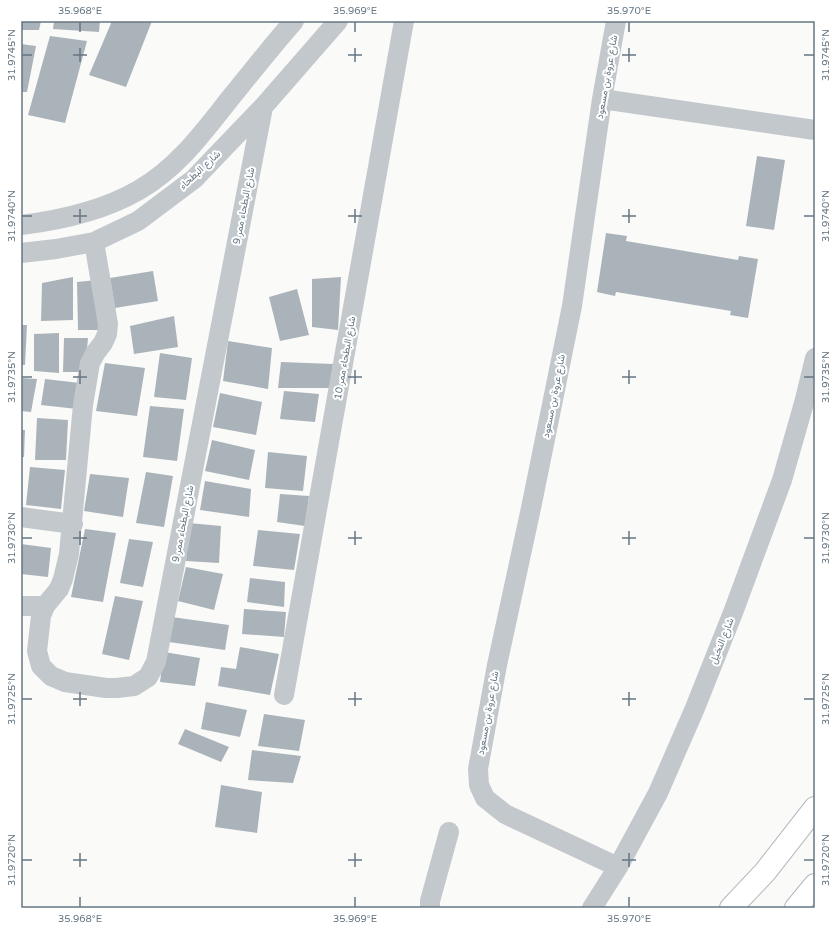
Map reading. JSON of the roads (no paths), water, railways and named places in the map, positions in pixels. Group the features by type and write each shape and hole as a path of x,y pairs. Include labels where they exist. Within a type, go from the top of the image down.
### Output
{"main road":[{"path":"731,908 764,872 815,808"},
{"path":"796,908 815,885"}],"street":[{"path":"21,226 79,215 110,204 140,190 166,171 190,148 294,21"},
{"name":"شارع البطحاء","path":"21,253 56,249 94,242 138,221 194,179 263,107 338,21"},
{"name":"شارع البطحاء ممر 10","path":"284,695 404,21"},
{"name":"شارع عروة بن مسعود","path":"616,21 602,99 572,306 532,508 497,665 478,769 479,785 485,798 505,814 618,867"},
{"path":"602,99 815,130"},
{"name":"شارع البطحاء ممر 9","path":"94,242 108,324 103,342 90,363 84,405 70,554 59,589 45,606 40,625 37,651 41,666 51,676 65,682 106,688 117,688 134,686 148,677 156,662 263,107"},
{"name":"شارع النخيل","path":"592,908 618,867 658,793 695,708 734,610 782,480 815,358"},
{"path":"21,517 73,524"},
{"path":"21,606 45,606"},
{"path":"430,908 430,901 449,832"}]}
